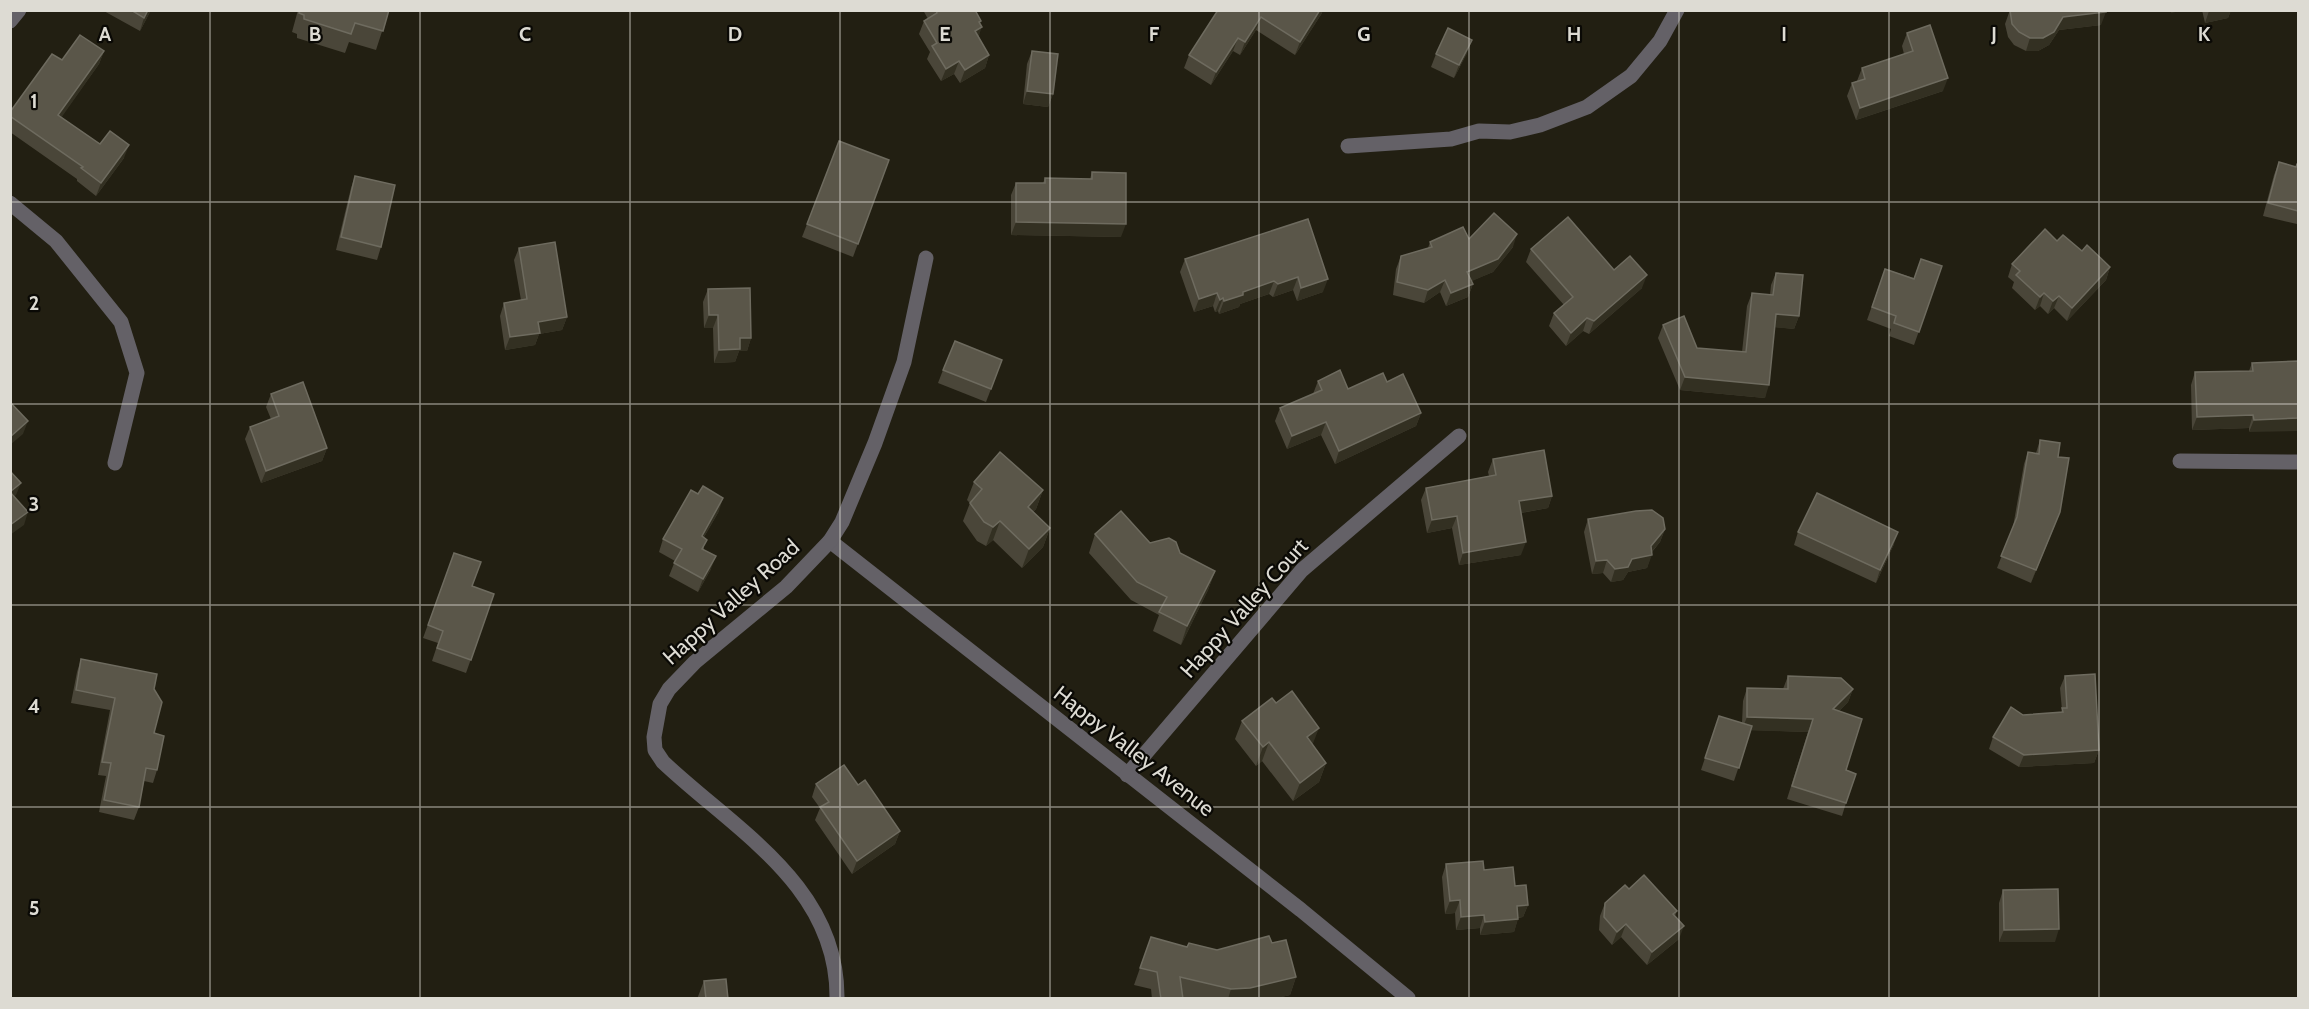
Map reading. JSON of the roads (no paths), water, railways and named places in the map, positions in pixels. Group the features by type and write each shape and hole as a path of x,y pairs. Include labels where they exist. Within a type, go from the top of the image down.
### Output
{"street":[{"path":"10,21 19,10"},
{"path":"1348,146 1451,139 1479,131 1510,132 1540,125 1587,107 1631,76 1660,40 1677,10"},
{"path":"10,203 56,241 121,322 136,373 115,463"},
{"name":"Happy Valley Road","path":"837,999 837,982 826,934 799,889 757,842 663,762 655,750 654,737 660,704 669,689 695,662 786,587 830,541 854,498 904,362 926,258"},
{"name":"Happy Valley Court","path":"1127,775 1302,570 1459,436"},
{"path":"2180,461 2298,462"},
{"name":"Happy Valley Avenue","path":"830,541 1301,909 1408,999"}]}
